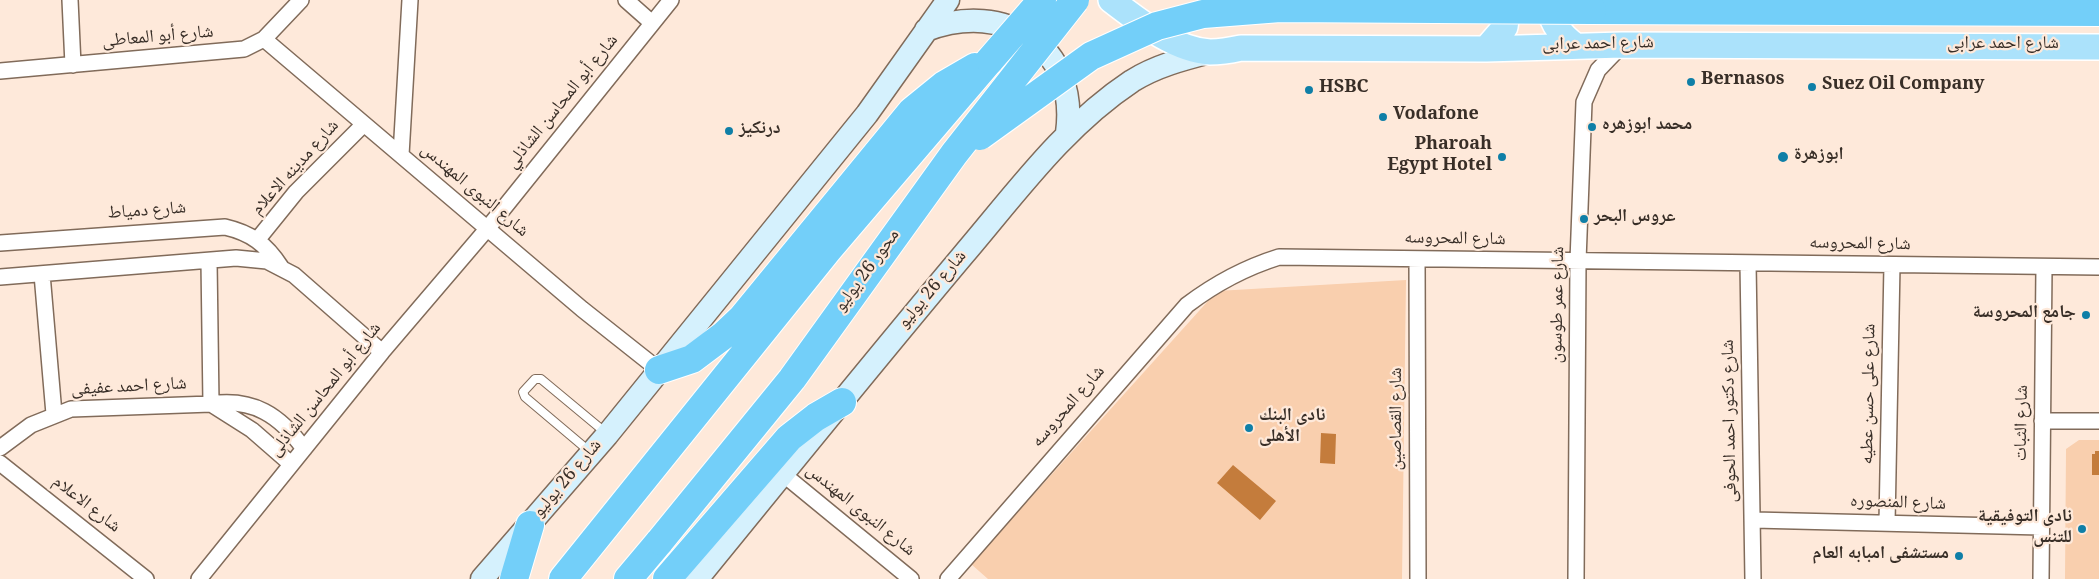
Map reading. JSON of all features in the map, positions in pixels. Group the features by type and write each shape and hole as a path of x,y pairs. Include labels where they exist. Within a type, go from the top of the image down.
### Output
{"highway":[{"path":"563,579 632,496 828,251 1042,0"},
{"name":"محور 26 يوليو","path":"628,579 792,379 954,154 1075,0"},
{"path":"954,154 1090,56 1157,26 1203,14 1280,8 2099,12"},
{"path":"659,370 692,359 736,324 912,111 944,84 990,60"},
{"path":"667,579 789,438 816,417 842,402"},
{"path":"514,579 530,525"}],"main road":[{"name":"شارع 26 يوليو","path":"482,579 607,435 867,114 948,0"},
{"name":"شارع احمد عرابى","path":"1111,0 1155,31 1179,43 1210,52 1242,48 1486,49 1622,45 2099,47"},
{"path":"1486,49 1505,27 1509,0"},
{"path":"1549,0 1554,24 1563,36 1576,46"},
{"path":"926,30 942,22 979,16 1006,22 1031,34 1050,54 1064,78 1068,96 1069,115 1067,133"},
{"name":"شارع 26 يوليو","path":"697,579 1067,133 1119,91 1147,73 1174,61 1210,52"}],"street":[{"path":"70,0 73,66"},
{"name":"شارع أبو المعاطى","path":"0,71 73,66 244,49 264,40 300,0"},
{"path":"401,155 410,0"},
{"path":"626,0 652,23"},
{"name":"شارع أبو المحاسن الشاذلي","path":"487,229 671,0"},
{"name":"شارع النبوى المهندس","path":"264,40 582,310 659,370"},
{"name":"شارع عمر طوسون","path":"1576,579 1578,261 1584,102 1598,70 1622,45"},
{"name":"شارع مدينه الاعلام","path":"258,239 296,192 364,124"},
{"name":"شارع دمياط","path":"0,243 225,227 242,231 258,239 271,252 281,267"},
{"name":"شارع أبو المحاسن الشاذلى","path":"199,579 382,352 487,229"},
{"name":"شارع المحروسه","path":"948,579 1162,330 1187,305 1215,284 1246,268 1279,257 2099,267"},
{"name":"شارع دمياط","path":"0,278 251,258 281,267 294,275 382,352"},
{"name":"شارع القصاصين","path":"1417,259 1418,579"},
{"path":"209,260 211,404"},
{"name":"شارع دكتور احمد الحوفى","path":"1748,263 1754,520 1753,579"},
{"name":"شارع على حسن عطيه","path":"1887,523 1892,265"},
{"name":"شارع الثبات","path":"2041,579 2044,267"},
{"path":"42,274 54,414"},
{"name":"شارع احمد عفيفى","path":"0,448 31,425 54,414 71,409 211,404 230,401 265,412 280,421 304,449"},
{"name":"شارع احمد عفيفى","path":"211,404 252,430 291,464"},
{"path":"2042,421 2099,421"},
{"name":"شارع الاعلام","path":"0,463 146,579"},
{"name":"شارع النبوى المهندس","path":"783,474 911,579"},
{"name":"شارع المنصوره","path":"1754,520 2041,528"}],"lane":[{"path":"592,453 524,398 523,392 536,378 541,378 607,435"}],"shaded area":[{"name":"نادى البنك الأهلى","path":"1406,280 1402,579 988,579 971,564 1217,291"},
{"path":"1321,433 1336,434 1335,464 1320,463"},
{"name":"نادى التوفيقية للتنس","path":"2079,440 2099,440 2099,579 2065,579 2066,449"},
{"path":"2095,451 2099,451 2099,475 2092,475 2092,454 2095,454"},
{"path":"1233,465 1276,501 1260,520 1217,483"}],"place":[{"name":"Bernasos","path":"1691,82"},
{"name":"Suez Oil Company","path":"1812,87"},
{"name":"HSBC","path":"1309,90"},
{"name":"Vodafone","path":"1383,117"},
{"name":"محمد ابوزهره","path":"1592,127"},
{"name":"درنكيز","path":"729,131"},
{"name":"Pharoah Egypt Hotel","path":"1502,157"},
{"name":"ابوزهرة","path":"1783,157"},
{"name":"عروس البحر","path":"1584,219"},
{"name":"جامع المحروسة","path":"2086,315"},
{"name":"نادى البنك الأهلى","path":"1249,428"},
{"name":"نادى التوفيقية للتنس","path":"2082,529"},
{"name":"مستشفى امبابه العام","path":"1959,556"}]}
